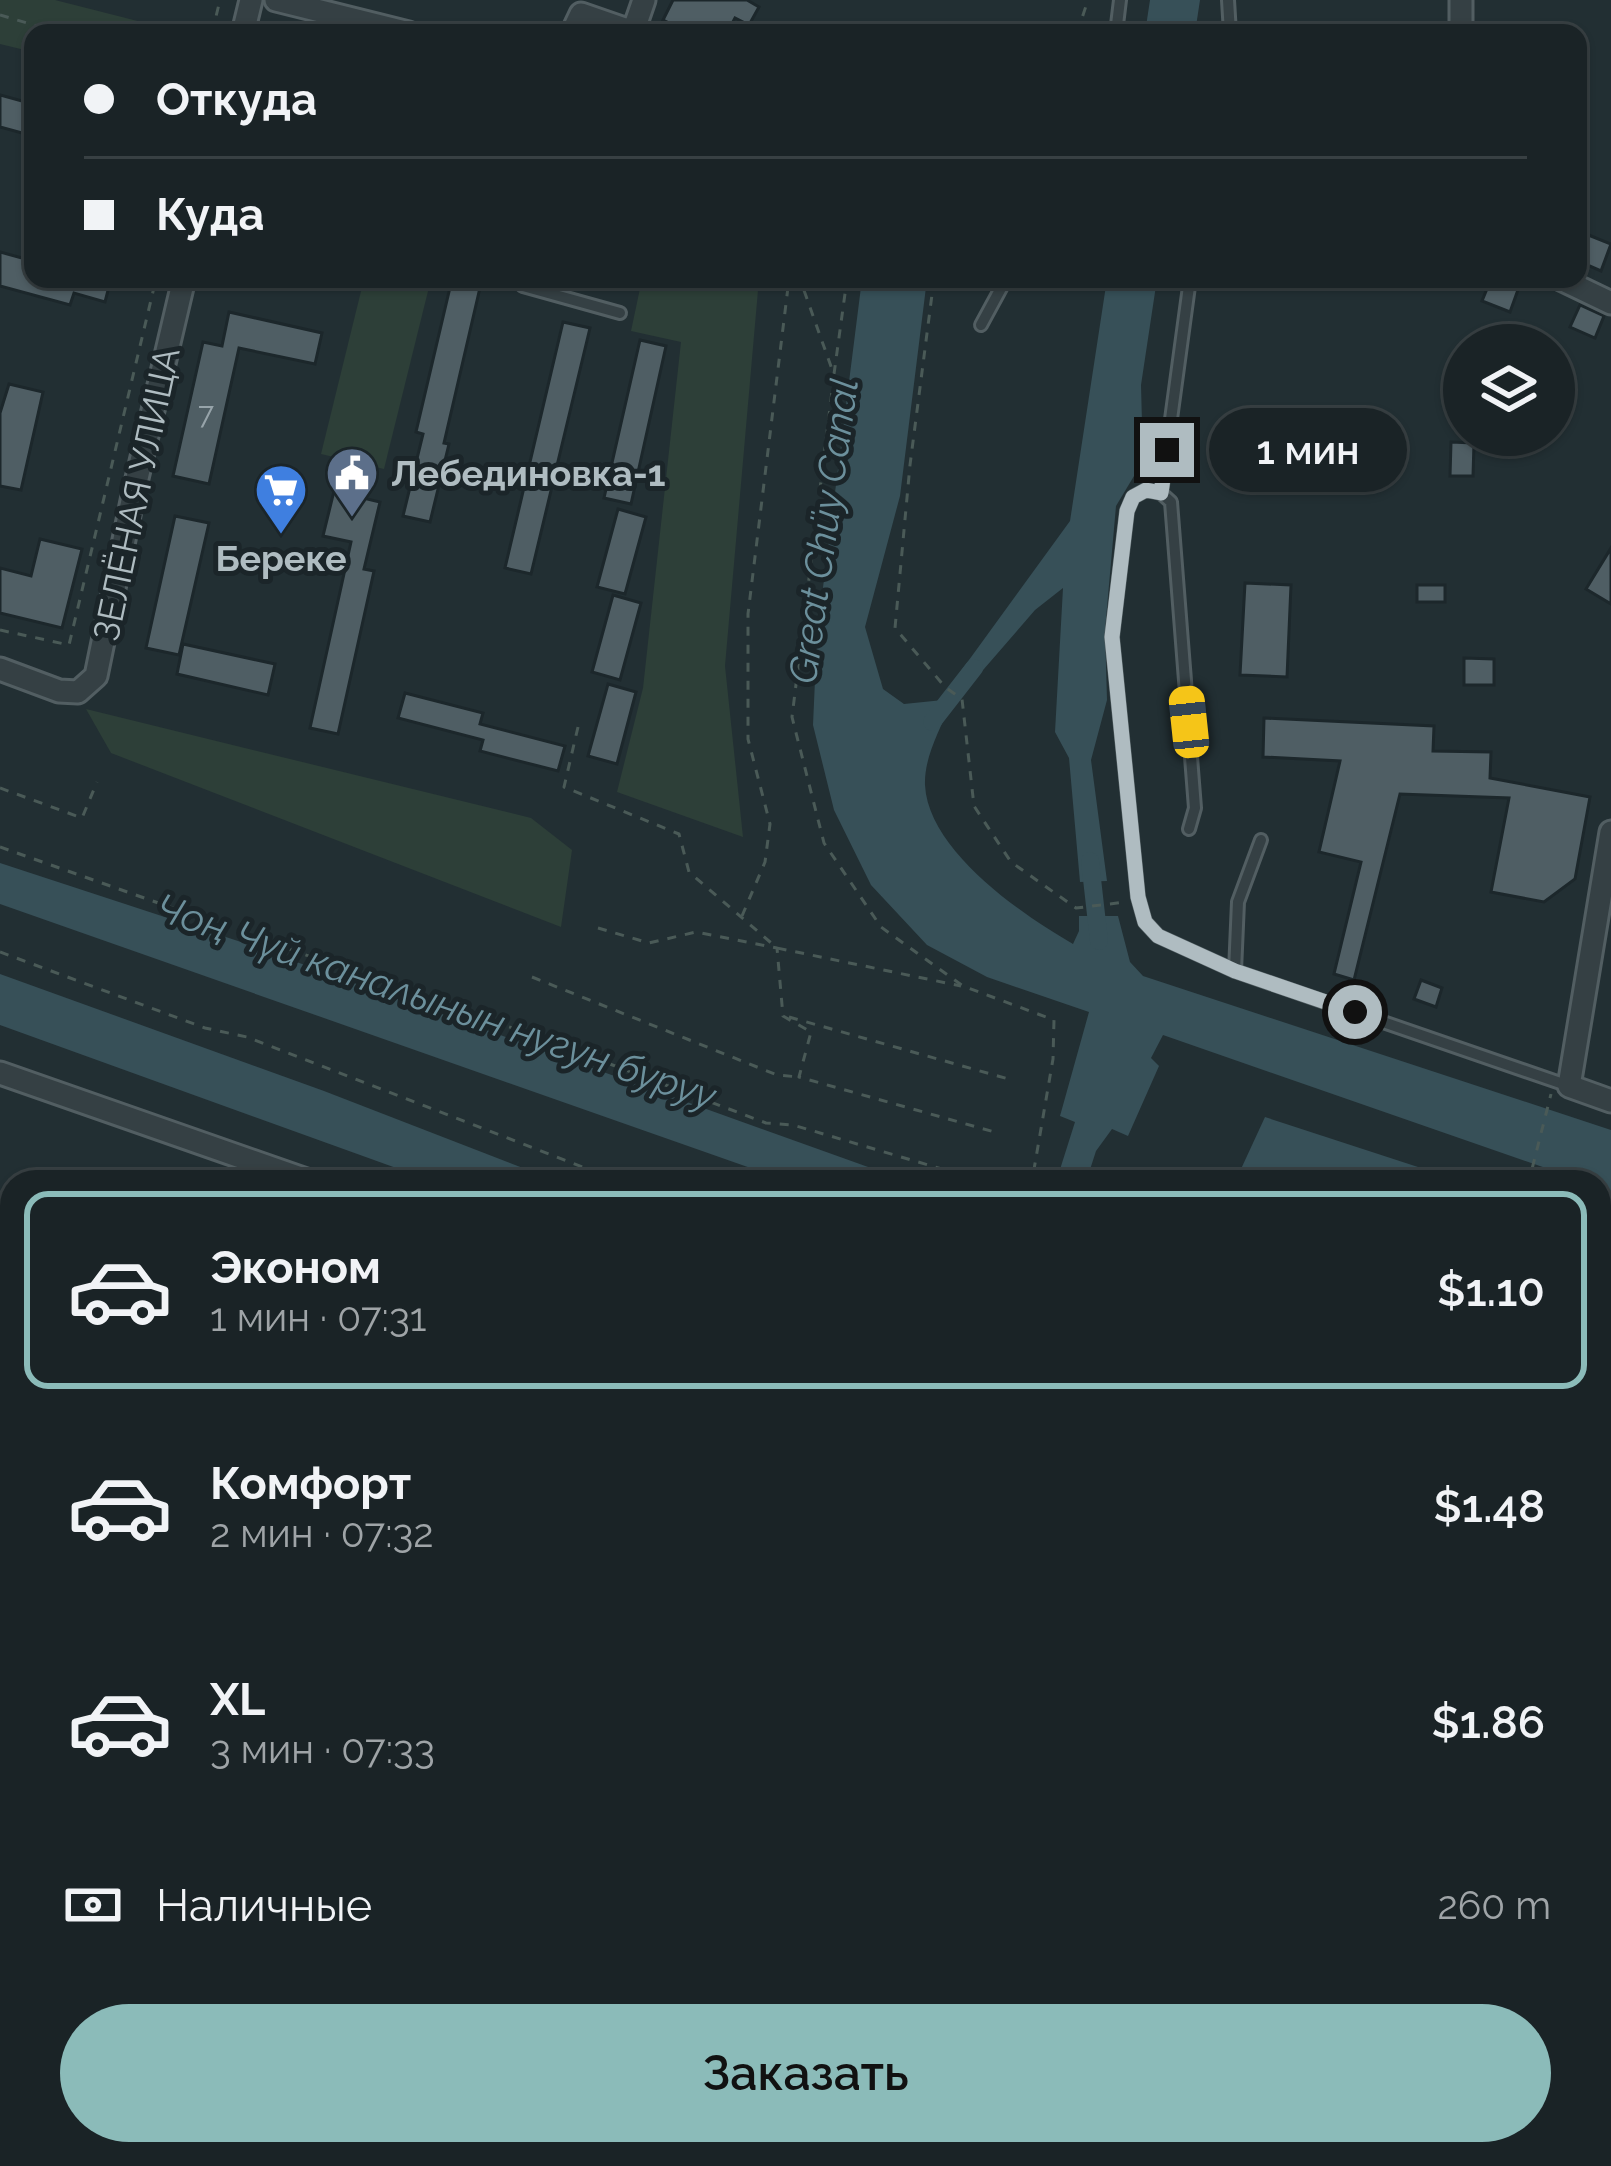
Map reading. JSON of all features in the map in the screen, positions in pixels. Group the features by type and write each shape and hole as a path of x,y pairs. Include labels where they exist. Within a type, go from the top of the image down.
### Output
{"street":[{"path":"276,0 373,24"},
{"path":"576,24 581,14 610,24"},
{"name":"ЗЕЛЁНАЯ УЛИЦА","path":"0,669 58,691 78,692 96,676 182,288"},
{"path":"1580,288 1611,303"},
{"path":"1611,832 1562,1083 1611,1101"},
{"path":"1589,954 1611,962"},
{"path":"0,1073 278,1170"}],"lane":[{"path":"530,288 620,313"},
{"path":"981,325 1001,288"},
{"path":"1161,493 1189,288"},
{"path":"1189,829 1195,808 1172,502 1146,490 1133,497 1127,511 1112,637 1138,897 1145,922 1158,936 1235,971 1562,1083"},
{"path":"1235,971 1238,902 1261,840"}],"path":[{"path":"0,15 30,24"},
{"path":"0,630 69,645 154,288"},
{"path":"742,916 765,862 770,824 748,739 748,614 788,288"},
{"path":"803,288 834,376"},
{"path":"846,288 792,717 824,843 881,927 963,986"},
{"path":"933,288 895,628 945,687 962,699 974,806 1011,862 1076,908 1118,905"},
{"path":"578,727 564,787 679,834 689,872 777,948 783,1016"},
{"path":"0,788 82,818 98,782"},
{"path":"0,847 766,1123 793,1125 945,1170"},
{"path":"598,928 649,943 696,932 777,948 963,986 1054,1020 1054,1059 1034,1170"},
{"path":"0,952 205,1028 247,1037 591,1170"},
{"path":"532,977 777,1075 799,1077 998,1133"},
{"path":"783,1016 811,1033 799,1077"},
{"path":"783,1016 1012,1081"},
{"path":"1532,1170 1562,1083"}],"green space":[{"path":"0,0 55,0 149,24 24,24 24,50 0,44"},
{"path":"362,288 429,288 384,469 321,454"},
{"path":"640,288 758,288 725,666 743,837 617,792 643,688 681,342 631,331"},
{"path":"86,709 531,818 572,850 561,927 111,753"}],"water":[{"path":"1150,0 1200,0 1196,24 1146,24"},
{"path":"861,288 926,288 900,496 865,627 883,689 904,704 943,700 950,705 925,775 930,809 942,833 981,878 1073,944 1079,916 1118,916 1130,962 1143,976 1611,1130 1611,1170 1551,1170 1163,1035 1151,1058 1159,1066 1128,1136 1112,1129 1096,1151 1090,1170 1060,1170 1075,1122 1060,1116 1089,1012 987,977 927,945 871,885 834,810 813,725 817,635"},
{"path":"1106,288 1156,288 1141,385 1143,461 1116,506 1105,630 1107,700 1091,760 1107,881 1080,882 1069,758 1055,732 1063,588 1035,610 964,692 953,682 1070,521"},
{"path":"0,863 238,941 877,1170 756,1170 0,904"},
{"path":"0,974 528,1170 402,1170 0,1025"},
{"path":"1265,1117 1427,1170 1241,1170"}],"building":[{"path":"673,0 747,0 759,7 750,24 735,18 732,24 663,20"},
{"path":"0,95 24,102 24,134 0,127"},
{"path":"1587,234 1611,244 1601,271 1587,265"},
{"path":"0,252 24,259 24,288 109,288 105,302 74,293 70,305 0,286"},
{"path":"450,288 480,288 430,522 403,516 423,434 416,432"},
{"path":"1487,288 1519,288 1510,312 1482,301"},
{"path":"1580,305 1604,316 1595,338 1571,324"},
{"path":"229,312 322,333 315,364 239,348 209,484 173,476 203,342 222,346"},
{"path":"563,322 590,328 531,574 505,568"},
{"path":"640,340 666,346 631,504 604,498"},
{"path":"9,384 43,392 21,490 0,486 0,413"},
{"path":"1451,456 1474,456 1473,476 1450,476"},
{"path":"334,491 380,502 364,569 374,571 338,734 310,728 351,542 323,536"},
{"path":"618,509 646,517 625,594 597,587"},
{"path":"175,516 209,523 179,655 146,648"},
{"path":"40,539 82,549 62,628 0,613 0,568 31,576"},
{"path":"1611,548 1611,604 1586,589"},
{"path":"1245,583 1291,585 1287,677 1240,675"},
{"path":"1417,585 1445,585 1445,602 1417,602"},
{"path":"613,595 641,603 620,680 592,672"},
{"path":"183,644 275,664 268,695 177,674"},
{"path":"1464,658 1494,659 1494,685 1464,685"},
{"path":"608,684 636,692 617,764 588,756"},
{"path":"405,693 483,713 480,724 565,746 558,771 480,751 483,740 398,718"},
{"path":"1264,718 1434,726 1433,751 1491,752 1490,778 1590,797 1575,879 1544,902 1491,892 1509,798 1400,794 1354,980 1334,974 1361,862 1319,852 1340,761 1263,757"},
{"path":"1421,980 1442,988 1436,1007 1414,999"}],"waterway":[{"path":"932,722 974,668"},
{"name":"Great Chüy Canal","path":"1090,861 1099,941"}],"place":[{"name":"Лебединовка-1","path":"352,519"},
{"name":"Береке","path":"281,536"}],"route":[{"path":"1167,450 1161,493 1146,490 1133,497 1127,511 1112,637 1138,897 1145,922 1158,936 1235,971 1355,1012"}],"water label":[{"name":"Чоң Чүй каналынын нугун буруу","path":"436,1001"}]}
